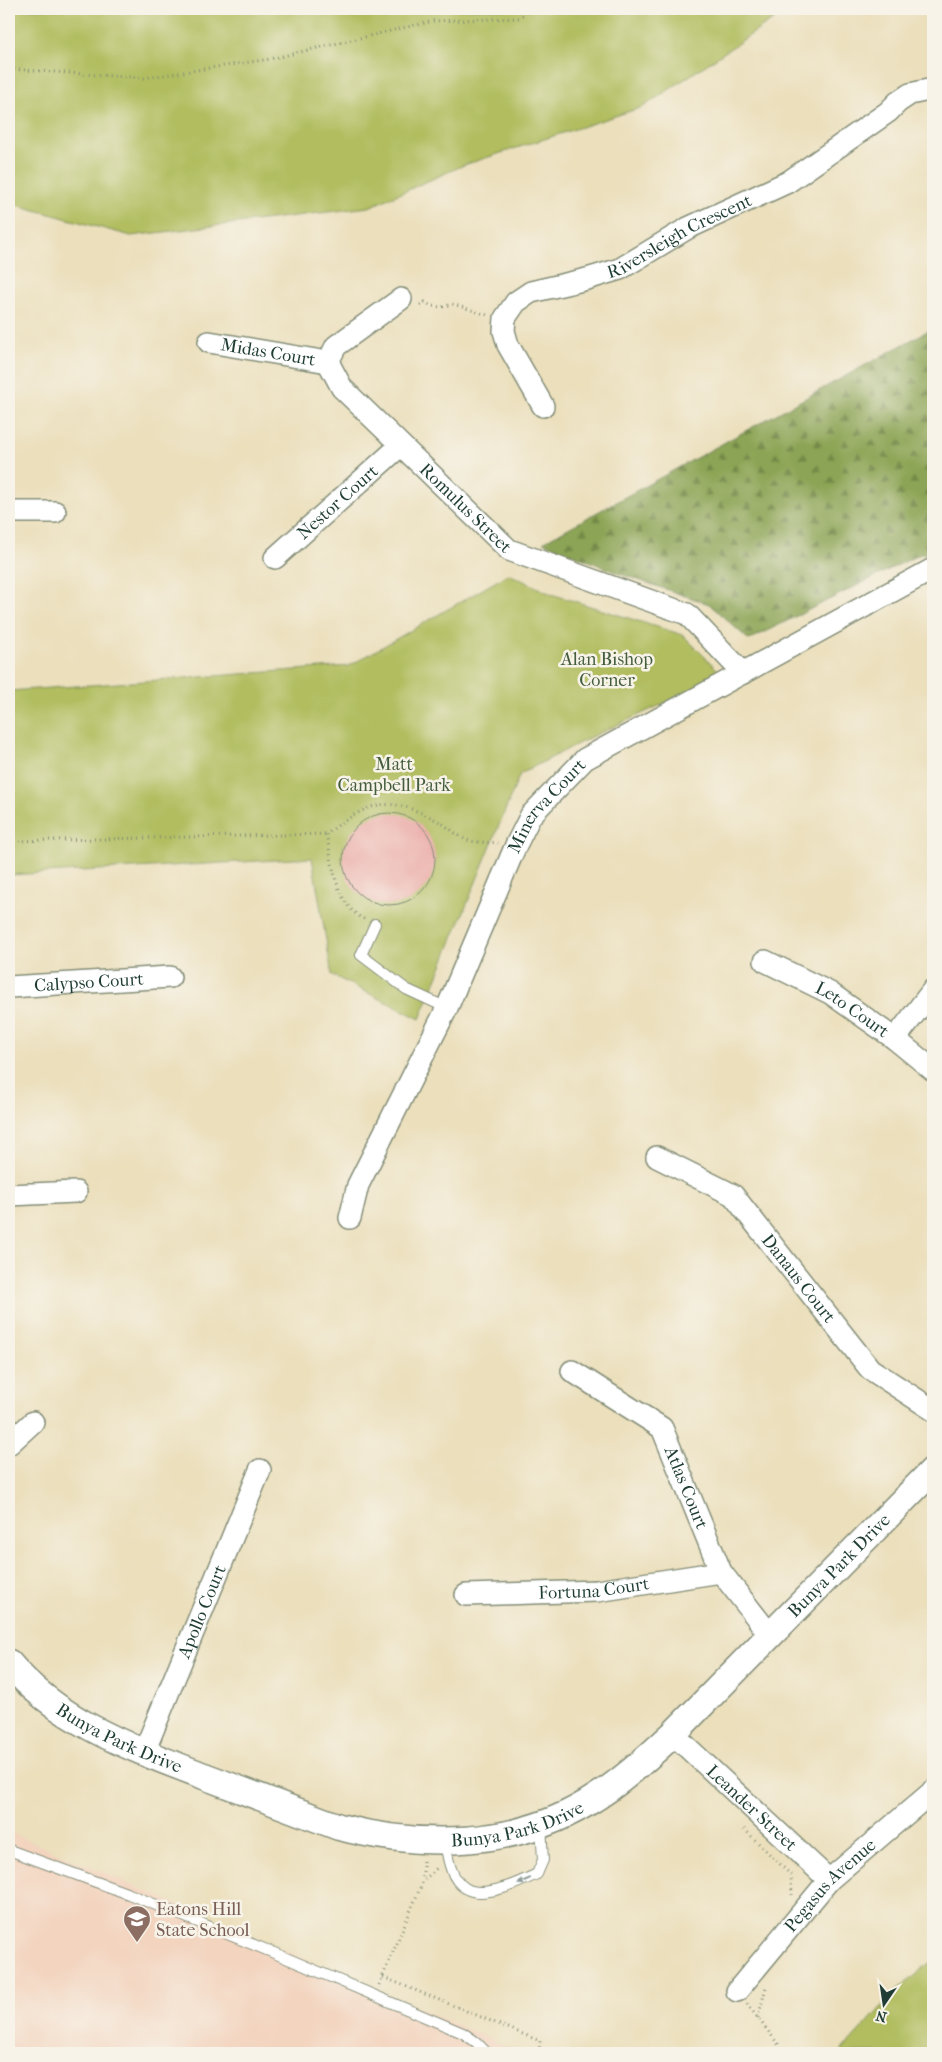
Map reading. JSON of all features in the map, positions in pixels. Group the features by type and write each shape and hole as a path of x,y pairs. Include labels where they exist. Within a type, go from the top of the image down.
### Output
{"street":[{"name":"Riversleigh Crescent","path":"505,318 516,302 531,292 620,269 688,228 788,182 888,112 910,94 933,89"},
{"path":"328,362 336,346 400,298"},
{"path":"505,318 504,331 508,345 543,406"},
{"name":"Midas Court","path":"210,342 328,362"},
{"name":"Romulus Street","path":"328,362 342,388 509,550 688,614 743,672"},
{"name":"Nestor Court","path":"275,558 400,446"},
{"path":"9,512 55,512"},
{"name":"Minerva Court","path":"350,1218 358,1186 447,1008 516,845 531,815 585,759 933,569"},
{"name":"Leto Court","path":"765,961 830,993 895,1039 933,1070"},
{"name":"Calypso Court","path":"9,987 170,977"},
{"path":"895,1039 933,990"},
{"name":"Danaus Court","path":"657,1157 733,1195 870,1369 933,1410"},
{"path":"9,1195 76,1192"},
{"name":"Atlas Court","path":"572,1371 662,1428 721,1572 770,1635"},
{"path":"9,1444 33,1422"},
{"name":"Apollo Court","path":"144,1752 260,1470"},
{"name":"Bunya Park Drive","path":"9,1663 41,1695 80,1723 144,1752 339,1827 392,1838 442,1854 476,1839 511,1833 541,1824 586,1804 610,1788 673,1734 933,1470"},
{"name":"Fortuna Court","path":"466,1595 597,1591 721,1572"},
{"name":"Leander Street","path":"673,1734 829,1880"},
{"name":"Pegasus Avenue","path":"737,1991 829,1880 933,1791"}],"lane":[{"path":"375,924 361,954 406,989 447,1008"},
{"path":"442,1854 466,1889 482,1892 512,1886 537,1874 543,1860 541,1824"},
{"path":"9,1850 129,1894 279,1955 463,2034 476,2042 487,2053"}],"path":[{"path":"9,68 144,78 270,59 433,21 519,18 530,9"},
{"path":"9,216 16,205"},
{"path":"400,298 412,312 425,302 431,306 442,307 452,304 482,315 505,318"},
{"path":"9,841 326,834 353,815 371,806 391,803 415,810 440,822 468,840 516,845"},
{"path":"326,834 338,890 357,915 375,924"},
{"path":"742,1827 791,1875 792,1898"},
{"path":"378,1988 423,1880 442,1854"},
{"path":"423,1861 423,1880"},
{"path":"383,1977 540,2041 539,2053"},
{"path":"737,1991 785,2053"}],"shaded area":[{"name":"Eatons Hill State School","path":"9,1832 522,2053 9,2053"}],"green space":[{"path":"9,9 789,9 643,107 464,165 369,207 131,236 9,203"},
{"path":"933,328 933,553 920,554 749,640 709,604 618,573 543,542"},
{"name":"Matt Campbell Park","path":"509,574 551,594 683,635 724,676 591,737 520,774 420,1019 332,975 312,858 9,875 9,691 349,666"},
{"path":"933,1960 933,2053 840,2053 897,1990"}],"building":[{"path":"389,813 407,816 422,826 432,841 435,859 432,877 422,892 407,902 389,905 371,902 356,892 346,877 343,859 346,841 356,826 371,816"}],"place":[{"name":"Eatons Hill State School","path":"137,1943"}],"park label":[{"name":"Alan Bishop Corner","path":"607,670"}]}
